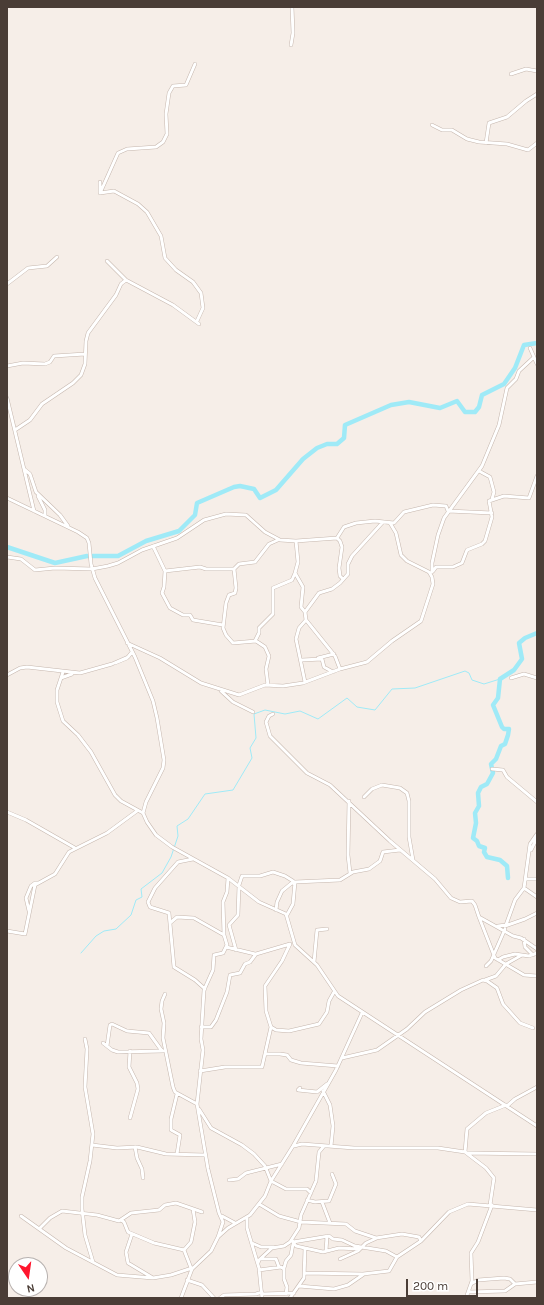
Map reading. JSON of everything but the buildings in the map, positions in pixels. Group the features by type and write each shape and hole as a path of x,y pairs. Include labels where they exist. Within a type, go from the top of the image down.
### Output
{"street":[{"path":"291,45 293,33 292,7"},
{"path":"100,193 118,153 127,149 156,147 163,142 167,134 166,114 169,93 173,86 185,85 195,64"},
{"path":"511,74 526,69 537,71"},
{"path":"486,143 489,123 505,118 537,94"},
{"path":"432,125 442,130 452,130 472,141 507,144 528,150 537,142"},
{"path":"100,182 100,193"},
{"path":"100,193 114,191 138,204 147,212 161,236 165,258 180,273 194,283 201,293 203,308 198,323 173,305 126,280 107,261"},
{"path":"7,284 28,268 47,266 58,257"},
{"path":"15,430 30,420 42,404 75,380 84,368 88,333 116,295 121,284 126,280"},
{"path":"530,348 533,358 537,364"},
{"path":"7,366 25,362 47,363 54,356 85,354"},
{"path":"127,643 160,658 201,683 220,690 241,695 268,685 282,686 305,682 340,669 367,662 392,641 420,623 432,586 432,564 439,532 448,511 479,471 499,424 507,388 516,379 519,371 533,358"},
{"path":"7,398 34,511"},
{"path":"24,468 30,474 36,492 45,510 45,516"},
{"path":"432,573 436,567 454,567 459,565 463,561 467,550 483,543 490,527 492,513 488,503 492,499 494,492 490,477 479,471"},
{"path":"492,499 504,496 529,498 537,476"},
{"path":"36,492 60,515 69,528"},
{"path":"7,498 87,538 90,546 90,560 92,569 98,586 132,652 153,701 164,760 160,776 146,802 143,813 147,822 156,835 172,847 228,878 259,902 287,915"},
{"path":"165,571 200,567 208,569 234,569 239,564 256,562 269,544 280,540 296,541 337,538 347,525 370,521 395,522 404,512 433,505 446,506 448,511"},
{"path":"448,511 492,513"},
{"path":"7,557 21,559 35,570 55,568 92,569 118,563 153,546 177,538 204,520 220,515 234,513 248,516 265,532 280,540"},
{"path":"305,612 319,593 334,588 348,574 348,564 352,556 383,522"},
{"path":"390,523 396,533 401,555 407,561 432,573"},
{"path":"337,538 342,547 339,568 340,576 343,579"},
{"path":"255,641 259,628 273,614 273,588 292,580 295,573 298,562 296,541"},
{"path":"153,546 165,571 162,593 171,609 183,615 190,615 193,620 223,625"},
{"path":"234,569 236,588 235,593 229,595 226,603 224,609 225,621 223,625 226,635 232,642 255,641 264,646 267,650 269,658 266,669 268,685"},
{"path":"295,573 303,588 301,607 305,612 306,620 334,654 340,669"},
{"path":"305,682 302,660 298,651 296,639 299,628 306,620"},
{"path":"62,678 122,661 132,652"},
{"path":"315,659 334,654"},
{"path":"302,660 322,659 324,667 333,672"},
{"path":"7,675 24,667 80,673"},
{"path":"63,672 57,690 57,702 63,721 78,735 91,752 115,795 121,801 143,813"},
{"path":"511,678 524,674 537,678"},
{"path":"220,690 234,702 253,712"},
{"path":"273,714 269,716 266,722 270,736 309,775 327,782 349,801 400,850 435,879 451,898 458,901 474,902 495,958 524,975 537,976"},
{"path":"492,769 503,770 508,777 537,802"},
{"path":"364,797 372,789 382,785 400,788 407,793 409,801 409,837 413,860"},
{"path":"349,801 348,855 350,873"},
{"path":"29,912 26,898 31,886 35,882 38,883 55,874 65,856 75,848 114,829 137,811"},
{"path":"7,812 26,820 75,848"},
{"path":"486,966 494,954 515,900 524,888 530,844 537,834"},
{"path":"529,853 537,838"},
{"path":"276,910 277,902 282,891 296,882 333,881 350,873 369,869 380,861 383,852 400,850"},
{"path":"194,859 178,862 155,888 148,902 150,907 169,912 178,917 194,918 224,934"},
{"path":"236,950 229,925 238,915 238,885 242,875 260,876 271,872 282,874 294,883"},
{"path":"181,1298 192,1268 210,1251 218,1237 223,1223 205,1155 197,1106 203,1050 201,1027 205,989 213,970 214,955 223,953 226,947 223,902 227,892 228,878"},
{"path":"526,879 537,879"},
{"path":"7,931 25,934 35,885 38,883"},
{"path":"200,1071 225,1067 260,1068 272,1028 266,1011 265,986 282,961 291,943 287,915 293,904 294,883"},
{"path":"524,888 537,897"},
{"path":"169,912 173,966 195,980 205,989"},
{"path":"496,926 506,926 537,913"},
{"path":"170,923 178,917"},
{"path":"479,917 513,936 524,939 537,949"},
{"path":"314,962 317,930 327,929"},
{"path":"524,939 525,947 535,954"},
{"path":"226,947 256,954 291,943"},
{"path":"291,943 314,962 334,992 362,1013 537,1126"},
{"path":"201,1027 211,1027 216,1020 227,992 230,975 238,974 245,964 250,962 256,954"},
{"path":"498,960 503,957 513,955 522,956 535,954"},
{"path":"341,1058 373,1052 398,1035 425,1012 475,983 496,976 506,964 522,956"},
{"path":"485,980 497,988 503,1004 520,1024 533,1028"},
{"path":"272,1028 290,1031 319,1024 327,1012 329,1001 334,992"},
{"path":"165,994 161,1009 164,1023 162,1034 163,1051 174,1090 177,1094 197,1106 211,1128 246,1147 267,1167 271,1181 286,1189 307,1189 311,1193"},
{"path":"218,1237 235,1223 247,1217 265,1196 271,1181 298,1138 338,1066 362,1013"},
{"path":"107,1046 110,1025 112,1024 127,1030 149,1034 163,1051"},
{"path":"84,1039 87,1049 85,1087 92,1127 92,1145 83,1191 82,1213 85,1235 93,1262"},
{"path":"102,1043 118,1052 163,1051"},
{"path":"130,1051 128,1067 137,1082 138,1089 130,1118"},
{"path":"265,1054 287,1055 291,1060 301,1063 338,1066"},
{"path":"300,1088 298,1090 317,1092 328,1083"},
{"path":"466,1153 467,1129 486,1113 506,1105 537,1087"},
{"path":"323,1091 330,1105 333,1126 330,1146"},
{"path":"177,1094 171,1119 171,1130 178,1132 180,1135 177,1154"},
{"path":"298,1138 302,1144"},
{"path":"293,1146 302,1144 354,1148 438,1148 466,1153 537,1154"},
{"path":"92,1145 117,1148 135,1147 177,1154 205,1155"},
{"path":"286,1294 287,1287 284,1278 284,1269 286,1261 291,1255 293,1242 301,1222 301,1215 316,1181 319,1152 324,1145"},
{"path":"135,1147 137,1158 142,1169 143,1178"},
{"path":"466,1153 486,1168 494,1178 491,1205 478,1242 471,1253 471,1284 466,1298"},
{"path":"229,1180 238,1179 243,1174 282,1164"},
{"path":"308,1200 315,1202 329,1201 336,1184 332,1174"},
{"path":"322,1202 330,1223"},
{"path":"121,1220 131,1213 159,1210 166,1205 176,1203 202,1212"},
{"path":"258,1204 279,1216 301,1222 319,1221 346,1224 355,1231 378,1238"},
{"path":"304,1273 364,1274 389,1271 397,1257 421,1241 449,1212 468,1204 537,1210"},
{"path":"184,1250 190,1244 195,1224 193,1209"},
{"path":"40,1228 59,1212 82,1213 121,1220 124,1222 128,1232 132,1234 154,1243 184,1250"},
{"path":"220,1215 235,1223"},
{"path":"21,1216 58,1242 109,1272 123,1277 152,1278 171,1275 192,1268"},
{"path":"247,1217 247,1228 258,1263 262,1295"},
{"path":"132,1234 126,1252 128,1262 152,1278"},
{"path":"340,1259 361,1248 370,1241 378,1238 402,1234 419,1238 421,1241"},
{"path":"252,1244 261,1247 284,1246 293,1242 327,1236 361,1248"},
{"path":"326,1251 327,1236"},
{"path":"293,1242 305,1248 323,1252 339,1248 361,1248 383,1250 397,1257"},
{"path":"258,1263 260,1259 274,1247"},
{"path":"290,1298 304,1278 305,1248"},
{"path":"184,1250 192,1268"},
{"path":"260,1259 276,1259 279,1267"},
{"path":"259,1270 279,1267 284,1269"},
{"path":"299,1286 334,1290 348,1285 364,1274"},
{"path":"471,1284 478,1280 504,1278 510,1279 514,1284"},
{"path":"187,1280 199,1283 214,1298"},
{"path":"469,1292 505,1291 514,1284 537,1282"},
{"path":"220,1298 224,1295 294,1293"}],"waterway":[{"path":"7,547 55,563 87,556 118,556 146,541 179,531 195,515 197,503 234,487 240,486 254,489 260,498 276,490 303,459 317,448 327,444 337,444 344,438 345,425 391,405 409,402 440,408 457,401 465,412 475,412 479,407 482,395 504,384 515,368 524,345 537,343"},
{"path":"508,878 507,866 500,860 487,857 484,852 485,848 479,846 477,841 473,838 476,823 475,813 479,806 478,793 481,787 487,784 493,773 491,764 496,759 501,746 505,744 508,735 509,729 504,729 502,727 493,705 498,698 500,679 514,670 522,659 519,643 525,638 537,633"},
{"path":"81,953 96,936 104,931 116,929 131,915 136,900 142,897 141,889 162,873 171,857 178,836 177,826 188,819 205,794 233,790 252,758 250,748 256,738 254,714 265,710 285,714 300,711 318,719 347,698 357,707 375,710 392,689 415,688 465,671 469,673 472,680 484,684 500,679"}]}
